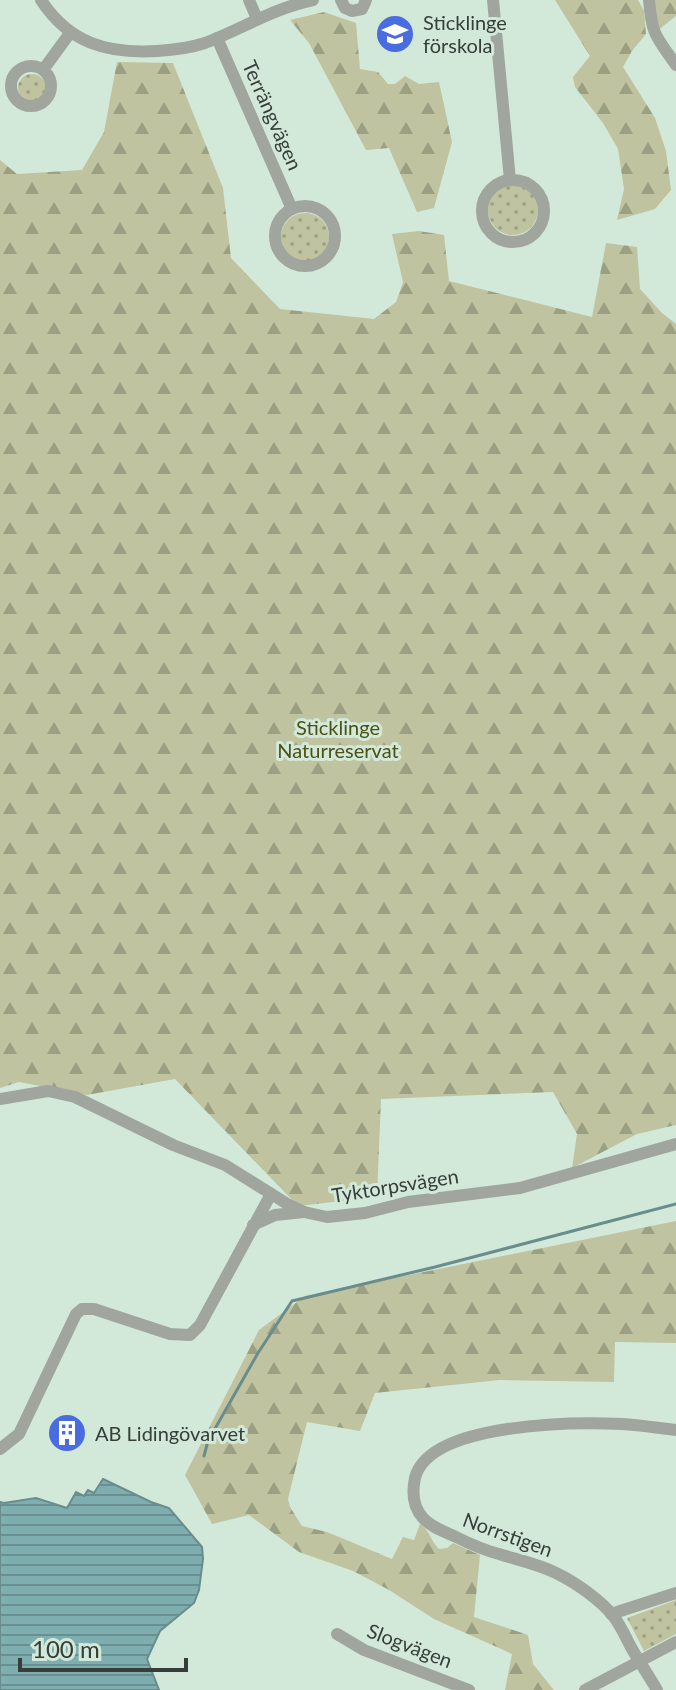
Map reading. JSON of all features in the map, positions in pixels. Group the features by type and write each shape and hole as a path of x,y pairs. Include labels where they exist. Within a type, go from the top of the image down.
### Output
{"street":[{"path":"41,0 70,33 86,42 135,52 173,50 202,44 294,4 313,0"},
{"path":"249,0 257,19"},
{"path":"341,0 345,8 355,11 362,9 366,0"},
{"path":"493,0 510,180"},
{"path":"649,0 654,36 676,65"},
{"path":"43,70 70,33"},
{"name":"Terrängvägen","path":"217,38 292,209"},
{"path":"510,180 535,189 544,209 544,217 535,232 518,241 499,239 491,233 483,215 486,196 500,183 510,180"},
{"path":"300,206 315,208 328,216 332,223 335,231 333,247 321,261 303,265 294,263 280,251 276,242 278,223 292,209 300,206"},
{"name":"Tyktorpsvägen","path":"0,1099 34,1092 65,1093 173,1145 225,1165 304,1212 327,1217 365,1213 408,1202 520,1188 676,1144"},
{"path":"0,1449 19,1434 76,1314 82,1309 94,1309 170,1334 190,1335 200,1325 271,1194"},
{"path":"253,1225 275,1215 304,1212"},
{"name":"Norrstigen","path":"657,1690 611,1614 596,1599 558,1573 473,1545 432,1525 415,1506 414,1491 416,1476 431,1453 470,1436 536,1426 621,1424 676,1430"},
{"path":"611,1614 676,1593"},
{"name":"Slogvägen","path":"337,1634 364,1650 469,1690"},
{"path":"585,1690 676,1642"}],"green space":[{"path":"555,0 638,0 644,11 646,34 623,67 655,118 666,151 671,190 655,209 617,220 624,189 618,149 603,123 575,87 573,77 590,56"},
{"path":"653,0 676,0 676,16 657,31"},
{"path":"324,12 356,23 360,69 378,72 388,84 395,84 405,76 419,84 439,82 452,142 434,208 417,212 389,148 366,150 309,43 290,20"},
{"name":"Sticklinge Naturreservat","path":"117,62 173,63 223,188 231,258 280,309 374,319 396,302 403,282 392,234 419,231 444,235 449,281 592,317 606,243 637,247 640,289 676,324 676,1125 637,1134 572,1168 577,1134 553,1092 381,1099 377,1197 298,1206 175,1079 87,1095 19,1082 0,1088 0,160 17,174 82,170 104,132"},
{"path":"32,74 42,78 46,88 42,98 32,102 22,98 18,88 22,78"},
{"path":"513,185 530,193 538,210 530,227 513,235 496,227 488,210 496,193"},
{"path":"305,213 322,220 329,237 322,254 305,261 288,254 281,237 288,220"},
{"path":"676,1221 676,1343 615,1342 614,1382 500,1380 375,1393 360,1431 307,1422 288,1499 302,1526 327,1532 392,1559 403,1537 414,1540 420,1524 439,1549 453,1543 480,1555 474,1617 528,1635 533,1664 554,1690 505,1690 512,1654 434,1619 353,1571 299,1552 249,1515 212,1524 185,1475 259,1330 305,1296"},
{"path":"676,1600 676,1634 644,1651 627,1618"}],"water":[{"path":"103,1479 169,1508 202,1547 199,1590 194,1603 160,1631 147,1659 159,1690 0,1690 0,1502 36,1498 67,1508 76,1492 84,1496 88,1490 94,1493"}],"waterway":[{"path":"204,1456 208,1441 258,1353 292,1301 676,1204"}],"place":[{"name":"Sticklinge förskola","path":"395,34"},
{"name":"AB Lidingövarvet","path":"67,1433"}]}
